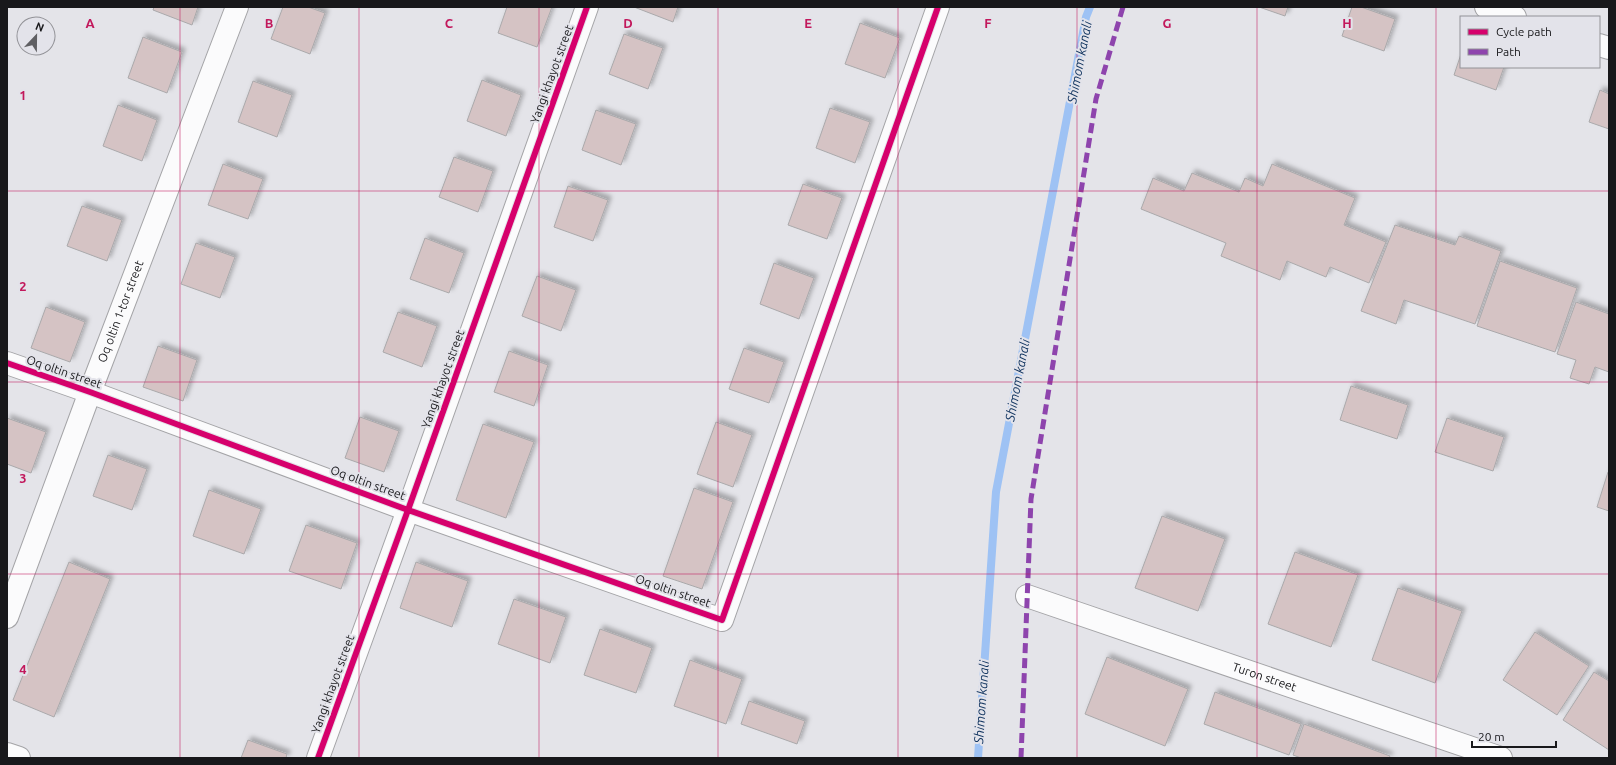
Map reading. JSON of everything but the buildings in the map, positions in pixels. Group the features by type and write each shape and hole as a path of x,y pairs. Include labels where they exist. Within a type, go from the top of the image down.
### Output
{"street":[{"name":"Oq oltin 1-tor street","path":"7,617 90,392 237,7"},
{"name":"Yangi khayot street","path":"318,758 587,7"},
{"name":"Oq oltin street","path":"7,363 90,392 408,510 722,620 938,7"},
{"path":"1486,7 1513,16"},
{"name":"Turon street","path":"1027,596 1501,758"},
{"path":"7,754 19,758"}],"waterway":[{"name":"Shimom kanali","path":"978,758 996,492 1086,17 1090,7"}],"marked path":[{"path":"1021,758 1031,499 1096,99 1123,7"}],"cycle path":[{"path":"318,758 587,7"},
{"path":"7,363 90,392 408,510 722,620 938,7"}]}
